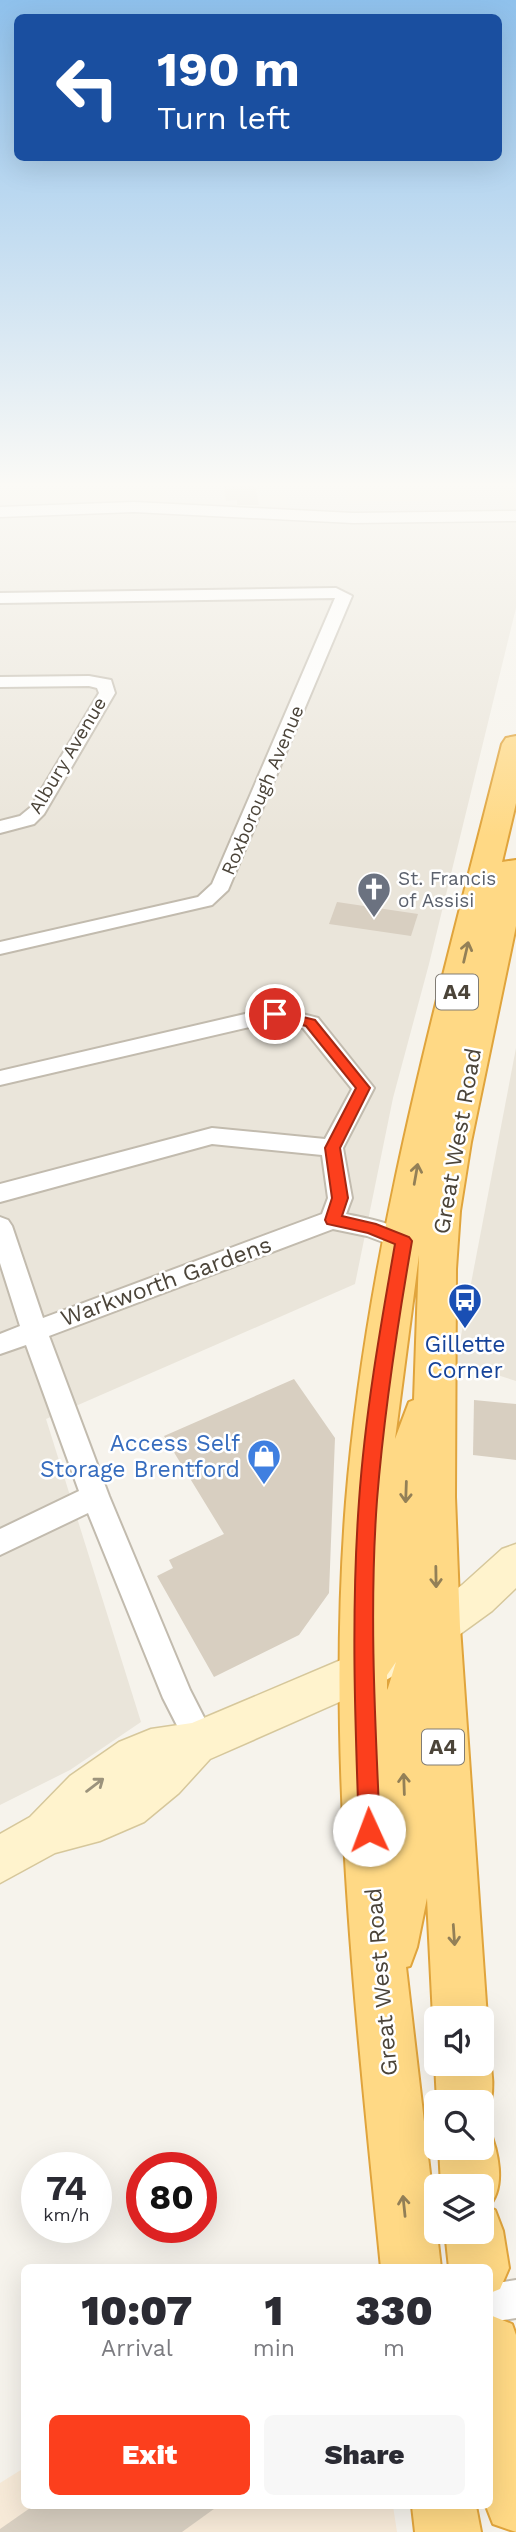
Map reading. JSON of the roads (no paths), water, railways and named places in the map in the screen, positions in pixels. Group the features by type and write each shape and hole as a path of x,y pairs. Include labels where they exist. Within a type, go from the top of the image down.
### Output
{"highway":[{"name":"Great West Road","path":"411,2264 370,1856 363,1671 368,1502 385,1350 423,1134 516,744"},
{"name":"Great West Road","path":"459,2006 437,1628 433,1497 441,1211 453,1142 506,942 516,856"},
{"name":"A4","path":"363,1671 389,1633 400,1604 407,1569 407,1467 436,1379"},
{"name":"A4","path":"382,1997 406,1860 403,1752 407,1715 420,1657 437,1628"},
{"path":"476,2244 478,2264"},
{"path":"493,2364 516,2501"},
{"path":"444,2509 448,2532"}],"main road":[{"path":"0,1860 46,1833 102,1818 119,1810 163,1780 198,1742 363,1671 437,1628 477,1598 516,1562"}],"street":[{"name":"Roxborough Avenue","path":"0,948 205,901 221,886 343,599"},
{"name":"Albury Avenue","path":"0,682 89,681 105,684 107,693 38,810 27,820 0,827"},
{"path":"0,1078 275,1014 310,1023 363,1088 332,1148 340,1198 332,1220 371,1228 404,1241"},
{"path":"0,1193 212,1136 332,1148"},
{"name":"Warkworth Gardens","path":"0,1345 34,1329 332,1220"},
{"path":"0,1226 34,1329 96,1496 198,1742"},
{"path":"0,1543 96,1496"},
{"path":"493,2303 516,2299"}],"place":[{"name":"St. Francis of Assisi","path":"374,919"},
{"name":"Gillette Corner","path":"465,1330"},
{"name":"Access Self Storage Brentford","path":"264,1486"}]}
